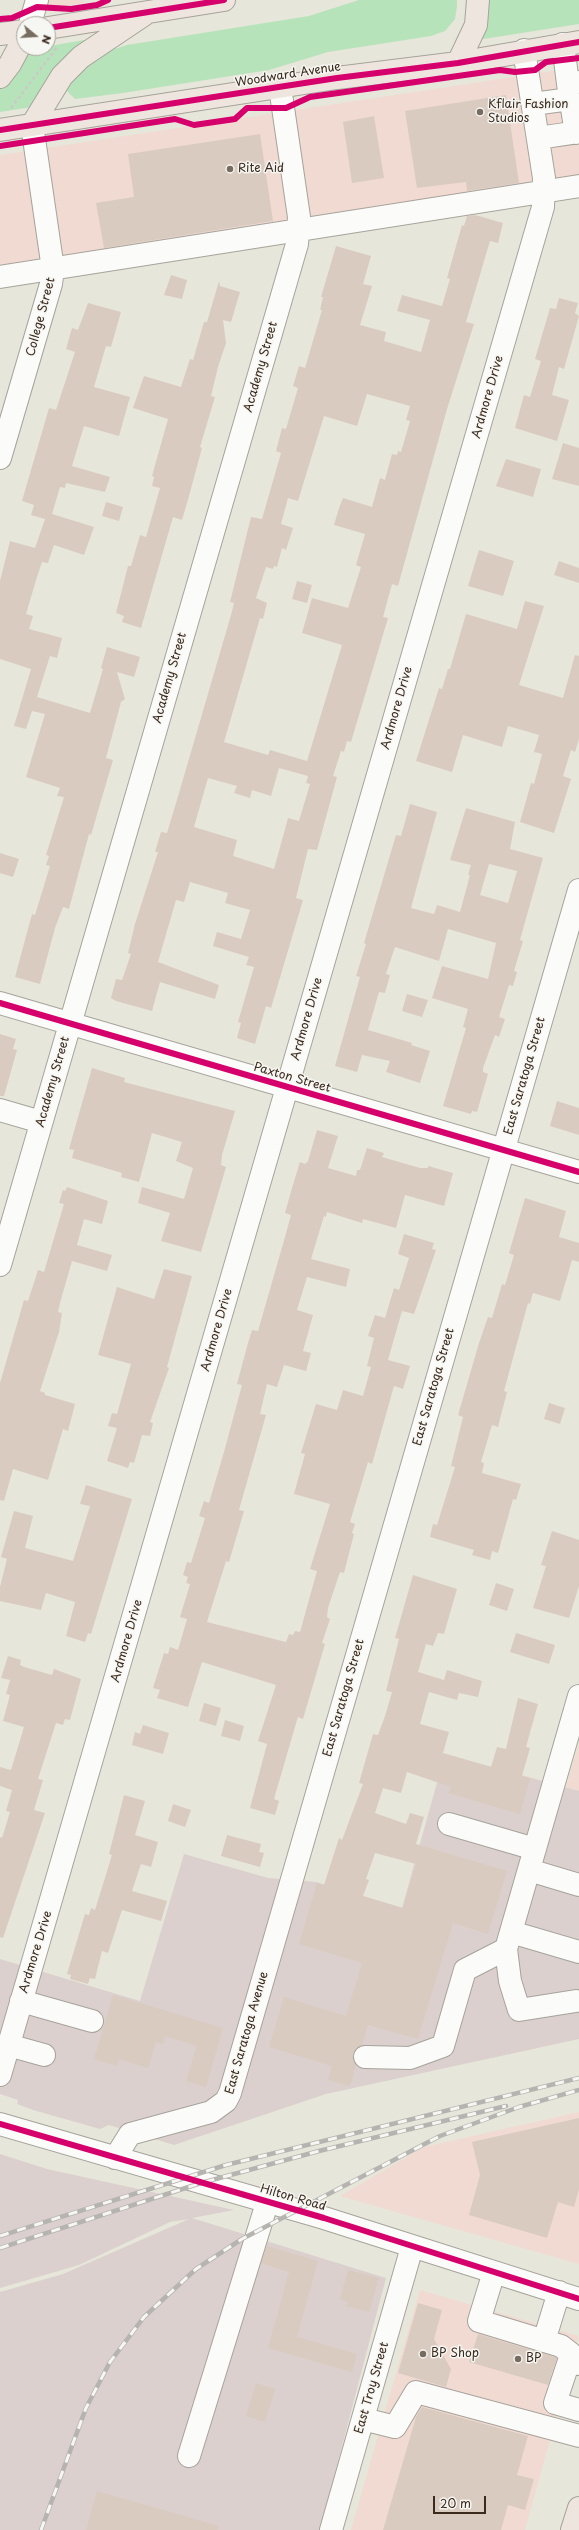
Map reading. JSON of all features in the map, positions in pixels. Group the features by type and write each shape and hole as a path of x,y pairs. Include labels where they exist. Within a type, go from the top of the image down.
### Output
{"main road":[{"path":"56,36 149,11 224,0"},
{"path":"458,63 476,25 478,0"},
{"path":"32,125 62,76 81,57 118,35 149,11"},
{"path":"0,34 16,32"},
{"name":"Woodward Avenue","path":"0,130 280,87 458,63 524,50 571,43"},
{"path":"0,77 16,53"},
{"path":"572,2530 579,2508"}],"street":[{"path":"32,16 37,0"},
{"path":"538,138 577,132 571,43"},
{"name":"Ardmore Drive","path":"0,2075 8,2044 12,2013 287,1087 543,207 544,192 538,138 524,50"},
{"name":"Academy Street","path":"0,1265 300,231 280,87"},
{"path":"532,104 574,96"},
{"name":"College Street","path":"0,458 51,284 53,269 32,125"},
{"path":"0,277 579,186"},
{"name":"East Saratoga Street","path":"290,1884 579,890"},
{"name":"Paxton Street","path":"0,1003 579,1172"},
{"path":"0,1110 41,1122"},
{"path":"576,2001 519,2010 510,1981 509,1941 579,1696"},
{"path":"449,1824 535,1849"},
{"path":"529,1870 579,1885"},
{"name":"East Saratoga Avenue","path":"115,2158 130,2134 211,2112 226,2101 290,1884"},
{"path":"365,2057 410,2058 443,2046 465,1970 509,1941 579,1952"},
{"path":"12,2013 92,2022"},
{"path":"8,2044 44,2055"},
{"name":"Hilton Road","path":"0,2124 267,2202 569,2295"},
{"path":"189,2456 267,2202"},
{"name":"East Troy Street","path":"331,2530 412,2247"},
{"path":"494,2272 479,2321 561,2346 570,2353 574,2363 555,2403 579,2410"},
{"path":"544,2341 569,2295"},
{"path":"363,2419 395,2427 416,2392 579,2436"}],"path":[{"path":"11,109 42,56"}],"shaded area":[{"path":"48,0 84,0 83,3 45,9"},
{"path":"579,67 579,182 0,273 0,155"},
{"path":"579,1743 579,1791 566,1787"},
{"path":"445,1754 579,1791 579,2039 326,2094 174,2145 109,2125 100,2129 33,2110 17,2104 18,2100 0,2094 0,1959 140,2001 184,1854 268,1878 316,1882 402,1908"},
{"path":"579,2112 579,2264 340,2196 424,2147"},
{"path":"0,2154 47,2169 234,2210 192,2218 386,2278 320,2530 0,2530 0,2292 63,2274 189,2219 170,2222 79,2265 0,2288"},
{"path":"420,2290 579,2336 525,2530 351,2530"}],"green space":[{"path":"359,0 457,0 457,6 455,19 445,31 431,36 328,52 269,70 123,93 75,99 67,91 67,84 78,73 108,51 127,45 309,16"},
{"path":"486,0 579,0 579,24 477,40"},
{"path":"85,41 32,107 0,112 0,89 11,79 28,56 56,56 56,45"}],"building":[{"path":"506,95 519,183 467,191 466,182 417,188 405,111"},
{"path":"374,116 384,178 352,183 343,122"},
{"path":"260,134 273,221 104,248 96,203 134,197 128,154"},
{"path":"475,215 503,223 498,243 490,241 466,322 474,324 447,409 398,586 392,584 383,617 388,618 351,742 347,741 344,752 341,751 333,776 337,777 317,850 308,849 296,898 303,900 271,1008 266,1006 255,1044 237,1038 241,1023 238,1022 254,967 246,965 249,957 213,946 217,932 241,939 250,910 225,903 228,893 190,882 184,902 176,900 158,962 219,985 215,999 160,982 152,1011 116,1001 111,998 116,979 122,980 131,954 128,953 135,924 158,852 155,852 161,832 167,833 179,793 231,615 234,603 230,602 251,517 262,519 281,453 276,451 282,428 286,429 298,388 293,386 299,366 305,368 322,310 320,310 323,297 321,297 336,246 371,256 363,284 372,286 360,325 386,332 384,341 421,352 430,320 397,311 402,295 442,306 450,279 447,278 462,225 464,226 467,216","holes":["367,394 410,406 406,420 410,421 401,452 398,451 397,455 392,454 385,480 380,478 372,507 343,498 339,508 334,525 365,534 356,565 361,567 348,608 312,598 302,633 342,645 307,761 270,750 268,755 224,742 260,618 263,619 267,603 256,598 266,567 273,569 274,566 277,567 282,548 286,550 293,528 281,524 288,498 298,501 324,416 357,426","279,768 308,776 306,783 310,784 299,821 288,818 274,869 233,856 237,840 194,827 208,778 237,786 234,793 250,798 252,790 271,796"]},
{"path":"171,275 187,280 182,299 164,295"},
{"path":"219,281 220,286 240,292 231,322 223,320 226,343 211,396 215,397 200,447 202,448 182,520 173,517 141,628 122,622 124,616 116,613 128,566 131,566 140,535 146,537 160,488 152,486 154,477 152,476 168,419 133,408 144,376 181,387 190,359 193,360 204,322 207,322"},
{"path":"559,298 578,303 575,313 579,316 564,369 559,367 552,395 569,400 557,441 515,428 524,395 530,397 541,361 535,359 550,308 556,309"},
{"path":"88,303 121,312 111,347 106,346 94,387 130,397 119,436 84,426 72,466 110,477 105,492 66,483 65,488 60,487 52,514 94,527 84,555 54,545 48,563 42,562 26,614 33,616 29,629 62,638 57,658 50,656 37,697 90,713 103,669 101,668 107,647 140,657 134,677 117,672 125,699 121,702 106,758 113,760 91,835 89,834 69,909 63,907 55,928 40,984 15,977 32,914 35,915 50,866 46,865 49,856 46,855 64,797 57,796 60,788 26,777 45,714 32,711 26,729 14,726 31,669 0,659 0,581 10,541 35,548 45,519 31,515 34,505 22,501 49,408 56,410 75,352 66,349 72,328 78,330"},
{"path":"563,443 579,448 579,486 552,479"},
{"path":"506,459 541,469 533,497 496,486"},
{"path":"106,502 123,507 119,521 102,516"},
{"path":"479,550 514,561 503,596 468,586"},
{"path":"559,561 579,568 579,583 554,575"},
{"path":"297,581 312,585 307,603 292,599"},
{"path":"525,601 544,606 519,685 563,698 575,655 579,656 579,739 575,752 571,750 563,776 571,779 554,833 520,822 531,783 534,784 542,754 534,752 539,735 508,726 502,747 463,735 452,772 416,761 439,688 442,689 448,669 450,669 466,614 517,629"},
{"path":"410,804 437,812 411,908 434,914 437,905 460,912 470,875 468,875 471,865 450,860 466,808 515,822 510,849 543,858 520,940 523,941 514,971 517,972 513,986 509,985 499,1017 505,1019 499,1037 495,1035 483,1068 483,1072 488,1074 477,1112 472,1111 471,1114 443,1106 466,1028 463,1027 468,1009 432,998 442,966 488,979 496,943 448,929 439,961 395,947 386,974 390,975 385,993 379,992 368,1030 412,1043 411,1045 430,1051 420,1083 386,1072 390,1061 362,1055 357,1072 335,1066 360,977 356,976 366,944 364,943 396,835 401,836","holes":["489,864 517,871 508,903 480,895"]},
{"path":"0,853 19,859 13,877 0,873"},
{"path":"407,994 428,1000 422,1017 402,1011"},
{"path":"0,1034 16,1039 13,1049 17,1050 4,1096 0,1096"},
{"path":"92,1068 125,1078 124,1082 235,1111 222,1155 221,1165 226,1167 201,1252 161,1241 170,1213 138,1203 142,1187 184,1199 193,1168 176,1161 182,1142 152,1133 139,1182 121,1177 122,1173 72,1158 74,1150 69,1149"},
{"path":"557,1101 579,1108 579,1135 550,1126"},
{"path":"317,1130 338,1136 328,1168 356,1176 357,1170 360,1170 367,1148 384,1153 382,1157 420,1168 428,1168 428,1166 453,1173 444,1206 405,1195 396,1228 363,1219 362,1223 327,1212 326,1217 324,1216 311,1259 350,1269 346,1287 307,1277 297,1310 313,1315 303,1351 311,1353 306,1371 284,1365 277,1387 267,1384 260,1414 266,1415 239,1510 244,1511 229,1562 226,1561 207,1622 286,1642 289,1634 293,1635 295,1631 300,1632 317,1571 310,1569 330,1504 294,1494 305,1454 301,1453 316,1404 337,1410 343,1390 363,1396 371,1367 367,1366 374,1338 368,1336 375,1315 385,1318 394,1288 399,1290 409,1258 398,1254 404,1234 434,1243 432,1249 436,1250 414,1314 402,1311 388,1360 410,1366 403,1389 394,1386 372,1464 368,1462 350,1522 355,1524 352,1533 354,1534 344,1573 340,1572 328,1608 327,1617 330,1619 322,1643 325,1644 303,1719 298,1717 297,1720 274,1799 279,1801 275,1815 250,1808 267,1744 258,1741 276,1685 202,1662 188,1707 157,1698 160,1690 153,1688 164,1653 168,1654 170,1647 178,1650 187,1619 180,1617 190,1584 186,1583 188,1577 183,1575 187,1562 191,1563 205,1518 199,1516 204,1501 209,1503 224,1452 242,1385 237,1384 248,1343 252,1330 258,1331 283,1244 291,1215 285,1213 292,1188 300,1162 305,1164 308,1161"},
{"path":"67,1187 108,1201 102,1224 84,1219 77,1245 112,1255 107,1271 72,1261 58,1312 62,1313 59,1332 40,1391 45,1393 45,1395 75,1404 68,1431 63,1429 48,1480 13,1469 4,1501 0,1500 0,1383 24,1300 28,1301 38,1270 44,1272 64,1204 59,1203 63,1190 65,1191"},
{"path":"525,1198 566,1211 559,1237 579,1243 579,1262 572,1260 560,1301 533,1293 530,1304 528,1303 504,1391 507,1392 498,1427 492,1425 481,1462 484,1463 482,1473 521,1484 516,1500 513,1499 498,1553 492,1551 490,1560 472,1555 474,1550 430,1537 433,1524 437,1525 455,1467 451,1466 463,1417 458,1415 488,1317 492,1318 502,1284 505,1285 514,1255 509,1253"},
{"path":"164,1269 192,1276 167,1367 169,1368 150,1422 153,1423 150,1436 142,1435 134,1463 130,1462 128,1468 107,1461 117,1428 108,1426 112,1413 117,1414 131,1364 98,1355 117,1287 154,1299"},
{"path":"549,1403 565,1408 560,1424 544,1419"},
{"path":"86,1485 132,1499 91,1634 88,1633 85,1642 66,1636 75,1602 46,1593 41,1610 0,1601 0,1587 7,1559 1,1557 14,1511 33,1516 25,1548 73,1561 90,1506 80,1504"},
{"path":"552,1531 579,1540 579,1586 569,1618 533,1608 546,1566 541,1565"},
{"path":"413,1575 457,1589 444,1634 438,1633 433,1646 426,1644 418,1672 444,1680 447,1670 482,1681 478,1697 459,1693 457,1700 429,1692 420,1724 449,1732 443,1753 491,1767 497,1747 506,1749 518,1698 538,1704 526,1747 530,1748 522,1776 530,1779 520,1814 448,1793 451,1787 407,1772 401,1793 383,1788 375,1813 406,1824 410,1813 424,1817 416,1844 507,1871 488,1934 453,1923 418,2039 368,2025 362,2045 354,2051 353,2057 356,2065 350,2086 328,2080 332,2066 269,2047 284,1997 346,2016 362,1963 299,1944 317,1883 324,1885 339,1838 342,1840 363,1784 359,1783 373,1734 378,1735 385,1716 392,1692 386,1691 399,1639 395,1638","holes":["375,1853 416,1864 403,1908 363,1896 369,1880 366,1879"]},
{"path":"496,1583 514,1589 507,1611 489,1605"},
{"path":"516,1633 555,1645 549,1664 510,1652"},
{"path":"8,1656 21,1660 20,1665 24,1667 52,1675 54,1669 81,1679 70,1720 65,1719 63,1725 56,1723 38,1779 43,1780 34,1810 45,1813 3,1938 0,1937 0,1837 2,1838 10,1812 6,1811 12,1790 0,1786 0,1767 11,1770 24,1727 3,1721 10,1695 6,1694 10,1680 1,1678"},
{"path":"204,1703 221,1708 216,1726 199,1721"},
{"path":"225,1720 244,1726 240,1741 221,1736"},
{"path":"143,1725 169,1733 163,1754 132,1745 135,1732 140,1734"},
{"path":"124,1795 145,1801 135,1835 158,1842 151,1867 141,1864 132,1891 167,1901 161,1921 122,1910 108,1953 102,1951 95,1979 90,1978 88,1984 70,1979 71,1975 67,1974 85,1914 89,1915 91,1908 95,1910 112,1855 109,1854"},
{"path":"173,1804 191,1810 185,1827 168,1821"},
{"path":"227,1835 261,1844 259,1852 264,1853 260,1867 221,1856"},
{"path":"113,1995 223,2028 206,2087 186,2081 197,2046 165,2036 163,2044 156,2042 148,2068 119,2059 117,2066 94,2059"},
{"path":"579,2118 579,2189 574,2207 558,2202 547,2238 469,2215 480,2175 472,2142"},
{"path":"267,2246 318,2261 297,2337 357,2354 352,2372 268,2348 289,2272 261,2263"},
{"path":"348,2270 379,2278 369,2312 346,2306 348,2302 340,2299"},
{"name":"BP Shop","path":"418,2303 442,2310 434,2339 451,2369 446,2387 398,2373"},
{"name":"BP","path":"478,2334 557,2358 548,2385 469,2362"},
{"path":"256,2383 275,2389 265,2422 246,2416"},
{"path":"422,2407 528,2436 517,2475 534,2479 525,2510 508,2505 501,2530 383,2530 416,2417"},
{"path":"97,2491 219,2526 218,2530 86,2530"}],"railway":[{"path":"0,2236 226,2165 579,2078"},
{"path":"41,2530 86,2408 110,2362 144,2317 196,2269 242,2239 440,2136 519,2107 579,2090"},
{"path":"0,2248 201,2183 319,2151 506,2106"}],"cycle path":[{"path":"0,19 12,18 37,7 71,9 97,5 108,0"},
{"path":"56,27 224,0"},
{"path":"0,130 337,78 458,63 579,42"},
{"path":"0,146 175,119 194,125 235,119 247,108 286,108 310,97 500,70 515,72 535,70 546,62 579,58"},
{"path":"0,1003 579,1172"},
{"path":"0,2124 324,2218 579,2299"}],"place":[{"name":"Kflair Fashion Studios","path":"480,112"},
{"name":"Rite Aid","path":"230,169"},
{"name":"BP Shop","path":"423,2354"},
{"name":"BP","path":"518,2359"}]}
